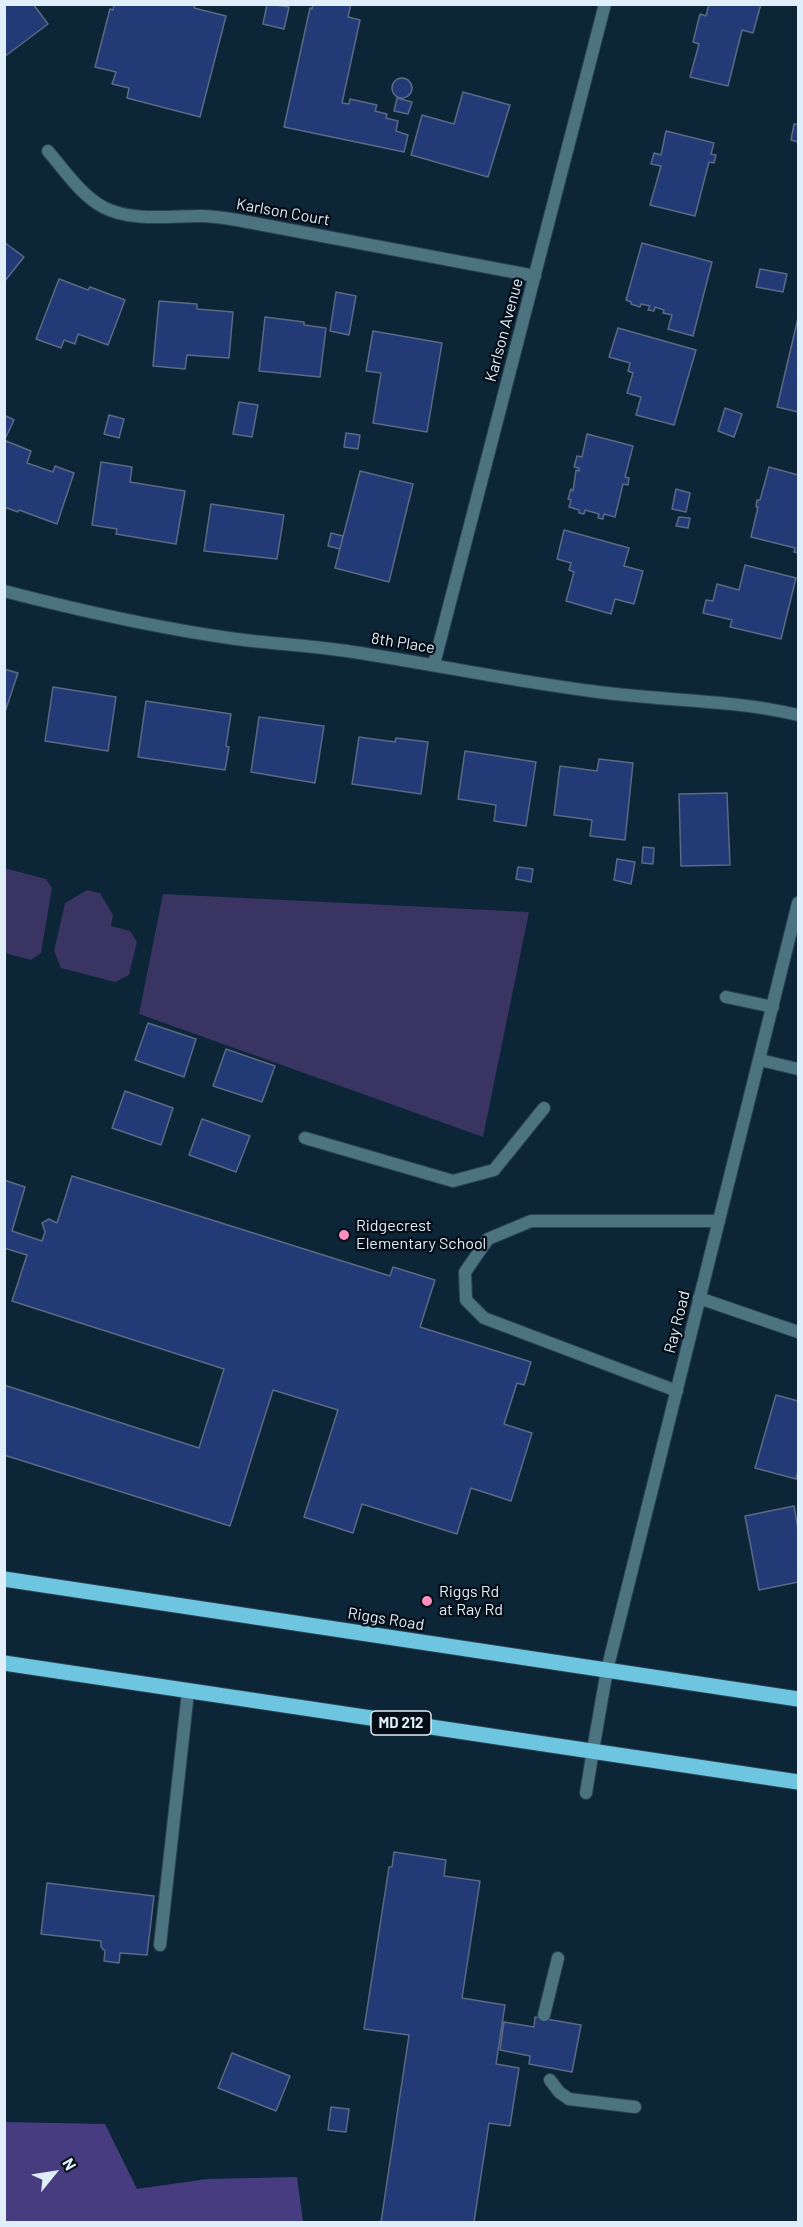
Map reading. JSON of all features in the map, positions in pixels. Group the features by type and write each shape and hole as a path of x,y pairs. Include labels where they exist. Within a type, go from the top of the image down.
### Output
{"main road":[{"name":"Riggs Road","path":"4,1579 798,1699"},
{"name":"MD 212","path":"4,1663 798,1782"}],"street":[{"name":"Karlson Avenue","path":"434,664 605,4"},
{"name":"Karlson Court","path":"48,151 86,194 101,206 115,213 135,216 204,216 237,220 535,276"},
{"name":"8th Place","path":"4,591 112,618 236,639 349,651 546,685 614,694 753,706 798,715"},
{"name":"Ray Road","path":"586,1793 607,1671 718,1221 774,1007 798,903"},
{"path":"726,997 774,1007"},
{"path":"760,1060 798,1069"},
{"path":"305,1138 453,1181 494,1170 544,1108"},
{"path":"676,1390 484,1318 466,1300 465,1272 488,1239 531,1221 718,1221"},
{"path":"699,1298 798,1332"},
{"path":"160,1945 188,1692"},
{"path":"544,2015 558,1958"},
{"path":"550,2080 568,2099 635,2106"}],"shaded area":[{"path":"4,868 46,879 52,888 41,953 31,960 5,953"},
{"path":"87,890 100,893 113,915 111,926 130,931 137,942 129,975 115,982 61,968 54,951 65,903"},
{"path":"163,894 529,912 483,1137 139,1014"},
{"path":"5,2122 105,2124 137,2189 207,2179 297,2177 303,2222 5,2222"}],"building":[{"path":"4,4 33,4 48,24 4,57"},
{"path":"114,4 195,4 194,8 226,16 200,117 127,98 129,88 112,84 116,72 95,67 110,9 113,10"},
{"path":"267,4 289,7 284,29 263,24"},
{"path":"313,4 351,4 348,17 360,20 342,103 349,104 350,99 377,105 375,111 387,114 386,118 398,121 396,131 408,135 404,152 284,127 310,8 312,9"},
{"path":"709,4 761,4 753,33 742,30 728,86 690,77 699,44 693,42 700,14 706,16"},
{"path":"402,78 409,81 412,88 409,95 402,98 395,95 392,88 395,81"},
{"path":"463,92 510,105 488,177 411,155 422,115 454,124"},
{"path":"397,98 412,102 408,114 394,111"},
{"path":"794,124 798,124 798,142 791,140"},
{"path":"666,131 714,143 711,154 716,155 714,163 709,162 695,216 650,205 661,166 651,164 654,153 661,155"},
{"path":"4,242 24,257 4,282"},
{"path":"642,243 712,262 693,336 668,329 672,315 663,313 664,310 655,307 654,311 648,310 650,306 641,304 640,307 626,300"},
{"path":"760,269 787,274 783,292 756,287"},
{"path":"59,279 125,300 108,345 78,334 75,344 64,340 61,348 36,339"},
{"path":"336,292 356,296 349,335 330,331"},
{"path":"159,301 197,304 197,309 233,312 229,358 187,355 185,369 153,366"},
{"path":"265,317 304,322 304,325 326,328 320,377 259,371"},
{"path":"798,318 798,412 777,407"},
{"path":"618,328 696,350 674,425 636,415 641,397 627,393 633,373 628,371 630,363 609,357"},
{"path":"373,331 442,343 427,432 373,423 381,373 366,371"},
{"path":"239,402 258,405 252,437 233,434"},
{"path":"725,408 742,414 734,437 718,431"},
{"path":"4,415 14,420 4,441"},
{"path":"109,415 124,419 119,438 104,434"},
{"path":"346,433 360,435 358,449 344,447"},
{"path":"587,434 633,446 625,477 629,478 628,485 623,484 615,517 604,514 603,519 598,518 599,514 585,510 584,514 579,513 579,510 569,507 571,500 568,499 571,489 573,491 576,470 579,471 579,468 574,467 577,456 582,457"},
{"path":"6,441 31,451 27,463 53,472 55,466 74,473 57,524 4,507 4,446"},
{"path":"101,462 132,467 130,482 185,491 176,544 116,534 117,529 92,525"},
{"path":"769,467 798,475 798,553 794,552 795,548 751,537 758,507 756,507 757,500 760,500"},
{"path":"360,471 413,484 389,582 335,568"},
{"path":"676,489 690,493 686,512 672,509"},
{"path":"211,504 284,515 277,559 204,551"},
{"path":"679,517 690,518 688,528 676,526"},
{"path":"564,530 629,548 624,566 643,571 634,604 615,599 611,614 566,601 574,572 569,570 571,563 557,559"},
{"path":"331,533 343,536 340,549 328,546"},
{"path":"745,565 796,578 781,639 730,627 732,620 703,613 706,600 713,601 717,584 739,590"},
{"path":"4,669 18,673 4,715"},
{"path":"53,687 116,697 108,751 45,741"},
{"path":"146,701 231,714 225,770 138,757"},
{"path":"259,717 324,726 315,783 251,772"},
{"path":"359,737 395,742 396,738 428,742 421,794 352,784"},
{"path":"465,751 536,762 526,826 494,821 496,805 458,799"},
{"path":"599,759 633,763 625,840 590,836 592,820 554,815 560,766 597,771"},
{"path":"727,793 730,865 681,866 679,794"},
{"path":"643,847 654,848 653,864 642,863"},
{"path":"617,859 635,862 631,884 614,880"},
{"path":"518,867 533,869 531,882 516,879"},
{"path":"148,1023 196,1039 184,1077 135,1060"},
{"path":"226,1049 275,1066 262,1102 213,1086"},
{"path":"125,1091 173,1108 161,1145 112,1128"},
{"path":"202,1119 250,1136 236,1172 189,1155"},
{"name":"Ridgecrest Elementary School","path":"72,1176 390,1276 393,1267 435,1280 420,1327 531,1362 524,1385 517,1383 504,1424 532,1433 511,1501 471,1488 457,1534 362,1504 353,1533 304,1517 338,1410 273,1390 230,1526 4,1455 4,1385 199,1448 224,1369 12,1301 27,1255 4,1248 4,1180 25,1187 12,1231 42,1241 45,1232 42,1223 49,1219 57,1223"},
{"path":"776,1395 798,1401 796,1479 755,1468"},
{"path":"794,1506 798,1529 798,1582 759,1590 745,1516"},
{"path":"394,1852 446,1860 444,1876 480,1881 462,1998 505,2005 496,2064 519,2068 510,2126 489,2123 474,2222 381,2222 409,2035 364,2029 389,1867 392,1867"},
{"path":"47,1883 154,1896 147,1955 120,1953 119,1963 104,1961 105,1951 101,1947 101,1941 41,1934"},
{"path":"535,2017 581,2025 572,2072 529,2064 530,2056 500,2050 504,2022 534,2027"},
{"path":"232,2053 290,2076 276,2111 218,2088"},
{"path":"331,2107 349,2109 346,2132 328,2130"}],"place":[{"name":"Ridgecrest Elementary School","path":"344,1235"},
{"name":"Riggs Rd at Ray Rd","path":"427,1601"}]}
